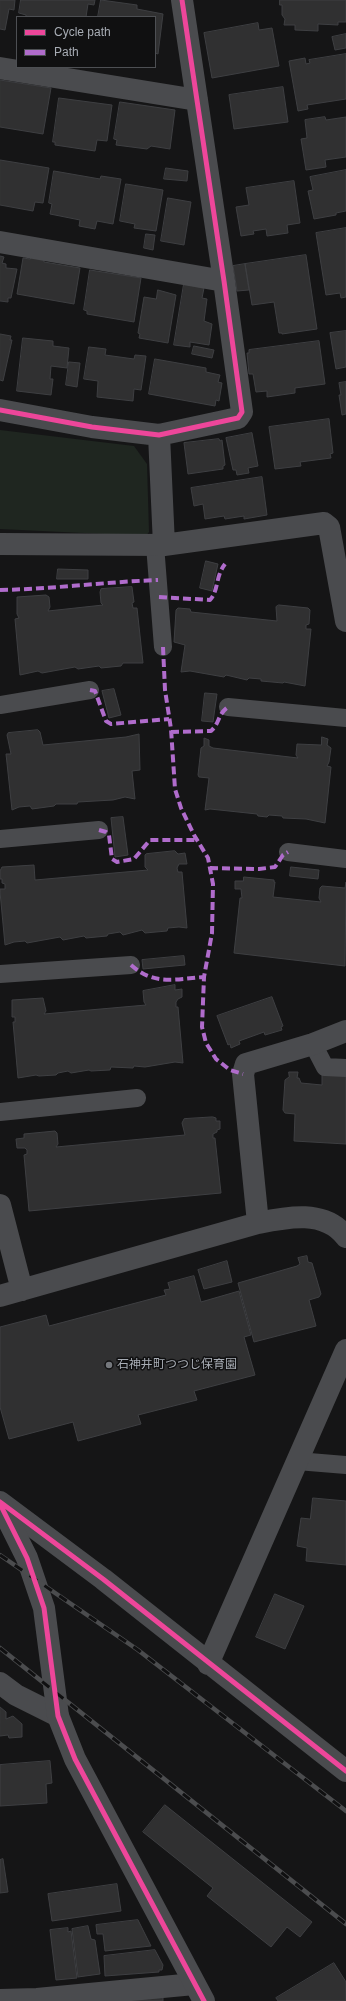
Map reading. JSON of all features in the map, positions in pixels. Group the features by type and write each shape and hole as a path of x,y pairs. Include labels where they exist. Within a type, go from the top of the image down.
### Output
{"street":[{"path":"0,410 92,427 159,435 238,418 242,412 182,0"},
{"path":"0,68 197,100"},
{"path":"0,242 224,281"},
{"path":"159,435 159,545"},
{"path":"0,544 159,545 324,523 329,527 346,621"},
{"path":"258,1223 243,1074 246,1064 313,1044 346,1031"},
{"path":"0,1205 22,1290"},
{"path":"0,1296 258,1223 293,1216 322,1220 343,1232 346,1237"},
{"path":"208,1664 346,1350"},
{"path":"0,1503 103,1579 208,1664 346,1771"},
{"path":"0,1503 26,1558 44,1608 58,1716 75,1759 199,1992 37,2000 0,2000"},
{"path":"0,1683 16,1696 58,1716"}],"lane":[{"path":"159,545 163,647"},
{"path":"0,705 90,690"},
{"path":"228,708 346,718"},
{"path":"0,839 99,830"},
{"path":"288,852 346,859"},
{"path":"0,974 131,965"},
{"path":"313,1044 326,1067 346,1068"},
{"path":"0,1112 137,1098"},
{"path":"297,1461 346,1465"}],"shaded area":[{"path":"0,430 134,446 147,464 149,532 146,536 0,529"}],"building":[{"path":"0,0 15,0 14,10 9,9 5,30 0,29"},
{"path":"21,0 95,0 94,5 88,4 86,16 26,16 19,13"},
{"path":"101,0 137,5 137,9 163,14 158,54 156,53 156,16 98,16"},
{"path":"280,0 346,0 346,22 338,22 338,25 318,24 318,31 295,30 295,25 284,25 285,19 282,15 282,5 280,5"},
{"path":"258,23 259,30 272,28 279,66 212,78 204,33"},
{"path":"346,34 346,48 335,50 332,37"},
{"path":"346,54 346,99 307,105 308,109 298,111 289,61 305,58 306,64 310,63 309,60"},
{"path":"0,80 51,88 43,134 0,127"},
{"path":"283,87 288,122 234,129 229,95"},
{"path":"59,98 112,105 107,141 97,140 95,151 55,145 55,142 53,142"},
{"path":"120,102 175,110 170,149 151,146 147,149 116,145 117,140 114,139"},
{"path":"325,117 326,120 346,117 346,157 325,160 326,167 306,170 301,139 307,138 305,120"},
{"path":"0,160 49,168 43,203 35,202 33,211 0,205"},
{"path":"166,168 188,171 187,181 164,179"},
{"path":"346,170 346,211 336,213 336,215 314,219 308,191 313,190 310,177"},
{"path":"54,171 100,179 101,176 121,179 113,224 97,221 95,229 79,226 80,220 50,214 52,204 49,203"},
{"path":"294,181 300,223 287,225 288,233 267,236 266,229 253,231 254,234 241,236 236,207 249,205 246,188"},
{"path":"126,184 163,190 156,231 134,228 135,224 120,221"},
{"path":"168,198 191,202 184,245 161,241"},
{"path":"346,228 346,297 341,298 340,293 326,295 316,233"},
{"path":"146,234 155,235 153,250 144,248"},
{"path":"31,255 44,257 44,262 80,268 74,304 17,294 23,258 30,259"},
{"path":"306,255 317,329 282,334 279,333 274,302 252,305 245,264"},
{"path":"0,256 4,257 2,263 6,264 6,268 17,269 11,298 8,298 8,302 0,301"},
{"path":"245,264 249,290 237,291 233,266"},
{"path":"90,270 141,278 134,322 87,314 87,311 84,310"},
{"path":"184,284 204,288 202,298 207,299 204,321 212,324 209,345 190,342 190,347 174,345"},
{"path":"158,290 176,295 168,343 139,338 140,334 138,333 144,297 156,299"},
{"path":"346,331 346,367 336,369 330,333"},
{"path":"0,334 11,336 10,340 12,340 3,381 0,380"},
{"path":"23,338 53,341 53,346 69,348 67,368 51,366 50,379 53,379 51,395 17,391"},
{"path":"319,341 325,384 295,388 295,393 267,397 267,391 256,392 253,374 249,374 247,353 249,353 249,350"},
{"path":"194,346 214,350 212,358 192,354"},
{"path":"89,347 106,349 105,355 134,359 135,355 146,356 141,390 134,389 133,401 97,397 98,381 84,379"},
{"path":"155,359 206,368 206,372 220,375 218,382 222,383 219,401 216,400 215,406 149,394"},
{"path":"69,362 80,363 77,387 66,385"},
{"path":"346,382 346,414 342,415 339,383"},
{"path":"329,419 333,453 330,454 331,458 300,462 301,466 275,469 269,427"},
{"path":"252,433 258,466 248,468 249,473 237,475 236,470 233,470 226,438"},
{"path":"219,439 220,441 222,440 225,465 223,466 223,469 188,474 184,443"},
{"path":"262,477 267,515 244,519 244,516 225,519 224,516 205,519 203,504 194,506 191,488"},
{"path":"206,561 218,564 212,591 200,588"},
{"path":"58,569 88,570 88,579 57,579"},
{"path":"132,587 134,602 132,603 133,608 137,608 143,663 123,663 121,666 101,668 99,666 78,669 75,667 42,673 38,671 20,675 15,619 19,618 17,614 17,597 46,595 49,597 50,607 48,611 103,605 101,603 101,589"},
{"path":"279,605 308,608 310,610 309,624 306,625 306,629 311,629 305,686 284,682 261,681 261,679 249,678 247,680 226,675 224,677 190,671 181,672 185,645 174,642 176,610 178,608 190,609 191,612 277,621 276,607"},
{"path":"114,689 121,715 109,718 102,691"},
{"path":"205,693 217,694 213,722 202,721"},
{"path":"38,730 40,732 43,745 126,737 139,734 140,770 132,771 135,799 125,797 113,800 78,802 77,804 56,804 54,806 32,809 30,806 19,807 12,810 6,754 11,754 7,735 8,733"},
{"path":"322,737 328,739 327,745 331,748 327,766 331,767 325,823 306,819 283,818 282,816 269,815 267,817 258,816 257,814 210,809 205,810 209,778 199,777 198,775 201,748 204,746 204,738 209,740 209,746 213,748 298,758 296,755 297,744 321,745"},
{"path":"123,817 128,855 115,857 111,818"},
{"path":"175,851 178,854 185,853 187,864 179,864 177,868 178,872 182,872 187,928 168,928 167,931 145,933 142,930 123,935 120,932 108,934 107,936 86,938 84,936 63,940 60,937 27,943 25,941 14,942 5,945 0,892 0,889 5,889 5,884 2,883 2,879 0,879 0,871 2,867 34,865 35,880 148,870 145,867 146,854"},
{"path":"291,867 319,870 318,879 290,876"},
{"path":"244,877 274,880 273,897 321,902 319,898 320,888 322,886 345,888 346,882 345,966 234,953 240,898 242,898 241,889 235,889 235,881 243,881"},
{"path":"184,956 185,965 143,969 142,960"},
{"path":"175,985 175,990 182,989 182,997 176,1002 176,1007 178,1007 183,1063 175,1062 145,1067 134,1066 133,1068 111,1067 110,1070 89,1070 71,1073 68,1071 58,1073 56,1075 36,1075 18,1078 13,1022 15,1022 15,1017 12,1017 12,1000 43,998 46,1011 44,1014 146,1005 144,1002 143,991"},
{"path":"272,997 283,1026 281,1027 282,1030 265,1035 264,1032 239,1041 240,1044 231,1048 230,1044 228,1045 217,1016"},
{"path":"289,1072 298,1072 297,1078 299,1078 301,1083 322,1085 322,1073 346,1075 346,1144 294,1141 295,1114 285,1113 283,1110 285,1080 289,1077"},
{"path":"216,1118 216,1121 220,1121 220,1129 213,1134 213,1138 215,1138 221,1193 29,1211 24,1155 27,1154 27,1150 25,1148 17,1148 16,1139 24,1138 24,1134 55,1131 57,1133 58,1144 56,1147 185,1135 182,1123 184,1119"},
{"path":"307,1256 308,1262 312,1263 321,1294 319,1297 309,1300 316,1326 254,1342 238,1283 297,1266 300,1264 298,1258"},
{"path":"227,1261 232,1282 204,1289 198,1270"},
{"path":"194,1276 201,1302 239,1291 251,1335 244,1337 255,1375 194,1391 197,1400 138,1415 141,1424 78,1441 73,1422 9,1439 0,1407 0,1327 46,1315 49,1326 166,1295 164,1290 170,1289 168,1283"},
{"path":"313,1498 346,1501 346,1565 306,1561 307,1548 297,1546 301,1518 310,1519"},
{"path":"275,1594 304,1606 285,1649 256,1637"},
{"path":"0,1707 6,1712 6,1719 13,1716 22,1724 22,1737 9,1738 8,1735 0,1736"},
{"path":"50,1761 52,1783 46,1784 47,1803 0,1806 0,1765"},
{"path":"165,1805 312,1922 300,1937 287,1927 271,1947 207,1896 213,1888 143,1832"},
{"path":"3,1859 8,1892 0,1893 0,1860"},
{"path":"117,1884 121,1911 52,1921 48,1894"},
{"path":"138,1920 151,1946 105,1951 103,1934 97,1934 96,1925"},
{"path":"88,1926 91,1939 95,1940 100,1974 78,1977 72,1929"},
{"path":"68,1928 68,1932 71,1931 77,1978 56,1980 50,1930"},
{"path":"155,1950 163,1965 162,1970 159,1970 159,1972 105,1976 104,1956"},
{"path":"334,1963 346,1982 346,2001 278,2001 276,1998"},
{"path":"163,1998 163,2001 124,2001"}],"railway":[{"path":"0,1555 138,1650 346,1811"},
{"path":"0,1648 346,1924"}],"marked path":[{"path":"159,597 210,600 215,592 220,574 225,564"},
{"path":"0,590 158,580"},
{"path":"163,647 165,690 171,729 175,789 181,808 194,835 208,858 213,884 212,933 204,977 202,1027 206,1043 216,1059 230,1070 243,1074"},
{"path":"90,690 95,691 106,721 111,724 169,719"},
{"path":"171,732 211,731 224,710 228,707"},
{"path":"99,830 106,832 109,835 112,859 117,862 134,859 150,840 197,840"},
{"path":"210,868 259,869 275,867 283,855 288,852"},
{"path":"131,965 140,972 157,979 174,980 204,977"}],"cycle path":[{"path":"0,410 92,427 159,435 238,418 242,412 182,0"},
{"path":"0,1502 103,1579 346,1771"},
{"path":"0,1504 27,1558 44,1608 58,1716 75,1759 204,2001"}],"place":[{"name":"石神井町つつじ保育園","path":"109,1365"}]}
